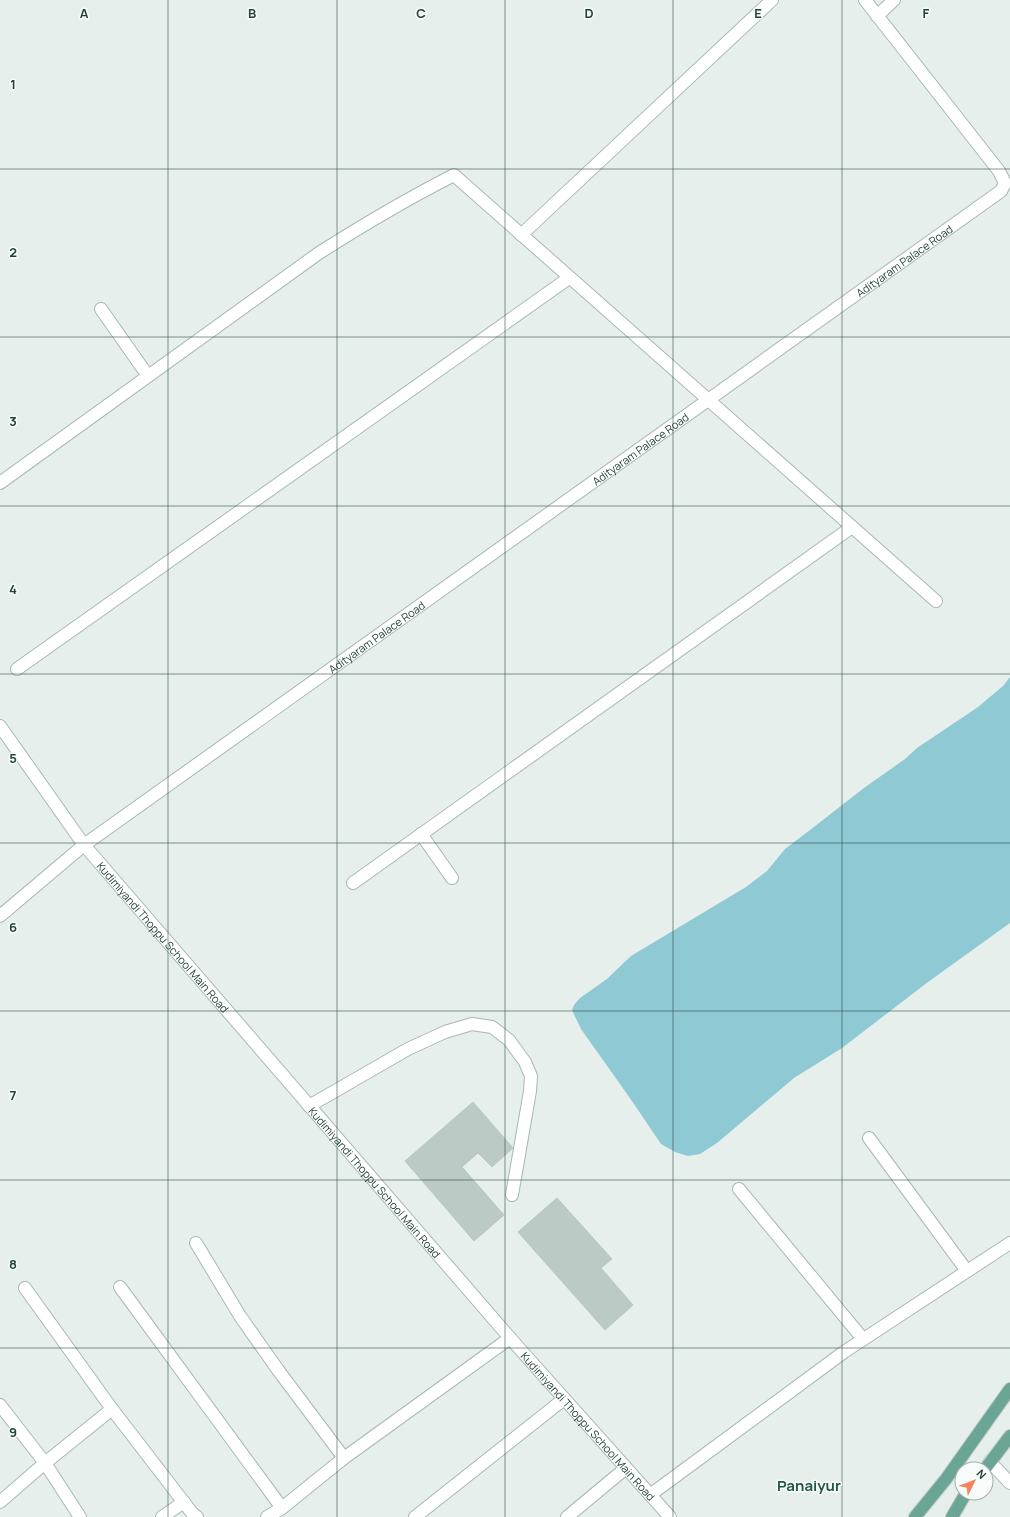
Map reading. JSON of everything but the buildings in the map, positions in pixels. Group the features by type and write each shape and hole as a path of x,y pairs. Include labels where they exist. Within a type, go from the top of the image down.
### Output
{"main road":[{"path":"915,1517 946,1479 1010,1389"},
{"path":"991,1461 1010,1436"},
{"path":"952,1517 961,1501"}],"street":[{"path":"521,235 772,0"},
{"name":"Adityaram Palace Road","path":"0,916 84,845 1004,188 1005,183 999,171 865,0"},
{"path":"877,16 894,0"},
{"path":"0,483 319,253 389,210 454,175 936,601"},
{"path":"17,669 569,278"},
{"path":"101,309 148,376"},
{"path":"353,883 852,527"},
{"name":"Kudimiyandi Thoppu School Main Road","path":"0,726 84,845 510,1338 670,1517"},
{"path":"421,834 452,878"},
{"path":"308,1106 408,1048 445,1032 472,1024 492,1027 509,1040 525,1062 531,1076 530,1090 512,1195"},
{"path":"869,1138 967,1271"},
{"path":"739,1189 863,1339"},
{"path":"196,1243 249,1328 278,1370 344,1458"},
{"path":"650,1495 863,1339 1010,1243"},
{"path":"120,1287 282,1508"},
{"path":"25,1288 112,1409 197,1517"},
{"path":"267,1517 282,1508 344,1458 510,1338"},
{"path":"415,1517 564,1399"},
{"path":"0,1405 45,1463 80,1517"},
{"path":"0,1502 45,1463 112,1409"},
{"path":"567,1517 626,1468"},
{"path":"994,1470 1010,1483"},
{"path":"162,1517 184,1502"}],"water":[{"path":"1010,677 1010,923 928,982 842,1048 794,1078 717,1143 700,1154 688,1156 675,1152 661,1144 581,1029 572,1010 574,1005 580,998 607,979 631,956 746,887 767,871 785,849 864,788 905,759 917,748 978,707 1003,686"}],"district":[{"name":"Panaiyur","path":"809,1485"}]}
